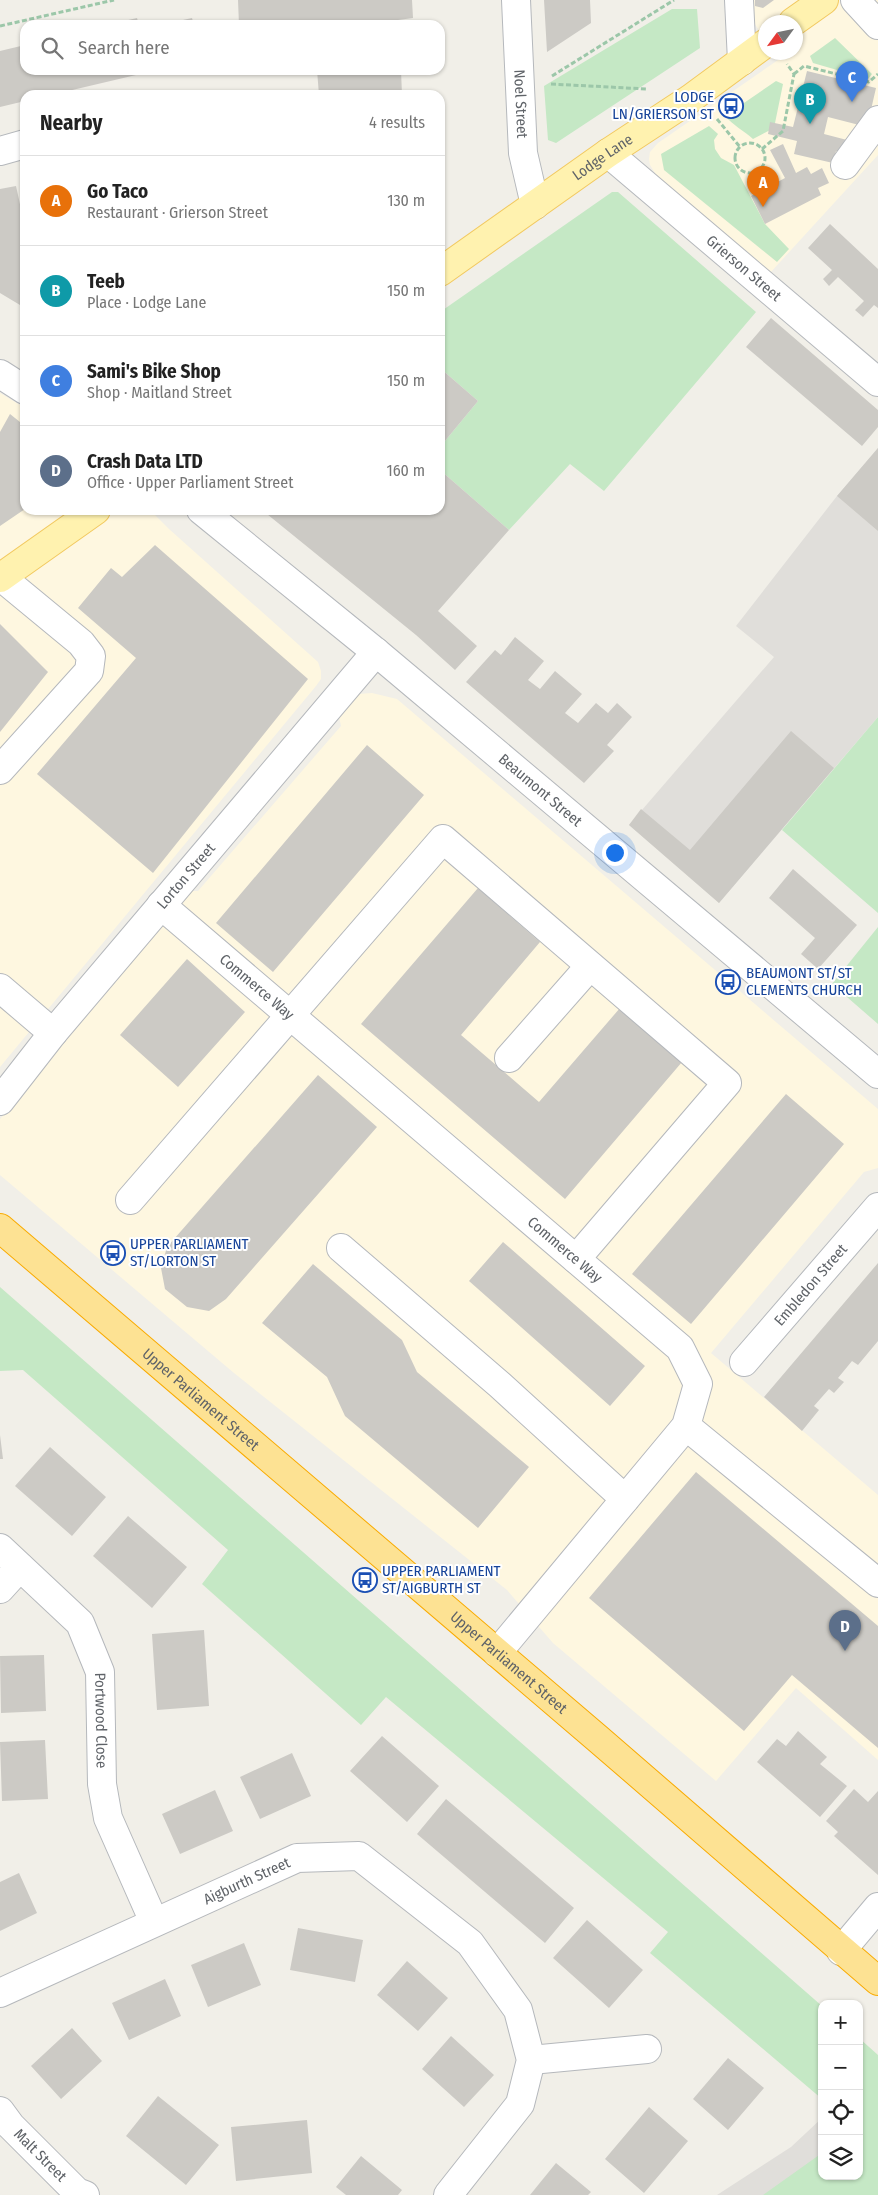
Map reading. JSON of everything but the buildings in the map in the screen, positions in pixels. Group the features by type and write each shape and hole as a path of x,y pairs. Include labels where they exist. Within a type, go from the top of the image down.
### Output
{"highway":[{"name":"Upper Parliament Street","path":"0,1228 878,1981"}],"main road":[{"path":"803,15 824,0"},
{"name":"Lodge Lane","path":"445,268 608,153 696,95 742,61 758,56"},
{"path":"1,578 89,515"}],"street":[{"name":"Noel Street","path":"516,0 529,84 523,152 535,205"},
{"path":"740,0 742,61"},
{"path":"855,0 878,25"},
{"path":"845,165 878,120"},
{"path":"0,151 20,145"},
{"name":"Grierson Street","path":"608,153 878,382"},
{"path":"0,374 20,387"},
{"name":"Beaumont Street","path":"206,515 376,652 878,1074"},
{"path":"0,770 89,671 91,656 81,642 1,578"},
{"name":"Lorton Street","path":"0,1101 52,1033 376,652"},
{"path":"130,1200 443,840 727,1084 576,1260"},
{"name":"Commerce Way","path":"161,905 680,1348 698,1384 686,1426 497,1653"},
{"path":"509,1058 590,966"},
{"path":"0,988 52,1033"},
{"name":"Embledon Street","path":"744,1362 878,1207"},
{"path":"341,1248 500,1385 625,1499"},
{"path":"686,1426 878,1583"},
{"name":"Portwood Close","path":"0,1548 80,1623 100,1672 102,1784 108,1818 154,1922"},
{"path":"0,1589 20,1567"},
{"name":"Aigburth Street","path":"0,1993 297,1858 359,1856 470,1943 518,2010 531,2060 520,2104 448,2195"},
{"path":"841,1951 878,1907"},
{"path":"531,2060 647,2049"},
{"name":"Malt Street","path":"0,2111 11,2126 77,2192 85,2195"}],"path":[{"path":"26,20 114,0"},
{"path":"529,84 674,0"},
{"path":"0,26 20,21"},
{"path":"782,60 794,74"},
{"path":"762,149 783,131 794,74 804,66 869,82 878,74"},
{"path":"529,84 657,89 673,111"},
{"path":"696,95 740,147"},
{"path":"749,143 762,149 765,159 762,168 748,173 737,165 736,156 740,147 749,143"}],"shaded area":[{"path":"745,0 878,0 878,155 770,273 658,178 650,165 649,159 650,152 658,143 778,60 803,60 803,15 758,15 758,29 745,8"},
{"path":"0,393 20,405 20,515 155,515 318,662 321,679 0,1067"},
{"path":"878,448 878,717 719,903 629,825 774,657 736,626 837,496"},
{"path":"372,693 397,699 878,1109 878,1168 864,1172 711,1353 878,1495 878,1760 796,1688 716,1781 553,1643 507,1590 234,1373 0,1175 0,1119 149,942 182,891 198,891 341,726 337,707 358,694"},
{"path":"818,2122 818,2180 863,2180 878,2195 717,2195 791,2147"}],"green space":[{"path":"672,9 697,9 700,48 556,143 548,140 544,86"},
{"path":"835,38 872,74 868,79 813,63 810,56"},
{"path":"776,81 783,84 774,128 753,139 725,116"},
{"path":"709,126 718,134 714,140 715,149 721,158 734,165 765,224 789,249 777,262 664,170 661,154"},
{"path":"612,192 618,192 756,312 604,491 570,464 509,530 445,474 445,441 478,401 445,372 445,309"},
{"path":"878,717 878,913 782,830"},
{"path":"878,927 878,1024 832,984"},
{"path":"0,1287 818,2003 818,2096 650,1953 668,1932 386,1697 361,1725 202,1584 228,1550 23,1370 0,1371"},
{"path":"863,2042 878,2055 878,2195 763,2195 818,2156 818,2180 863,2180"}],"place":[{"name":"Sami's Bike Shop","path":"852,102"},
{"name":"LODGE LN/GRIERSON ST","path":"731,106"},
{"name":"Teeb","path":"810,124"},
{"name":"Go Taco","path":"763,207"},
{"name":"BEAUMONT ST/ST CLEMENTS CHURCH","path":"728,982"},
{"name":"UPPER PARLIAMENT ST/LORTON ST","path":"113,1253"},
{"name":"UPPER PARLIAMENT ST/AIGBURTH ST","path":"365,1580"},
{"name":"Crash Data LTD","path":"845,1651"}]}
